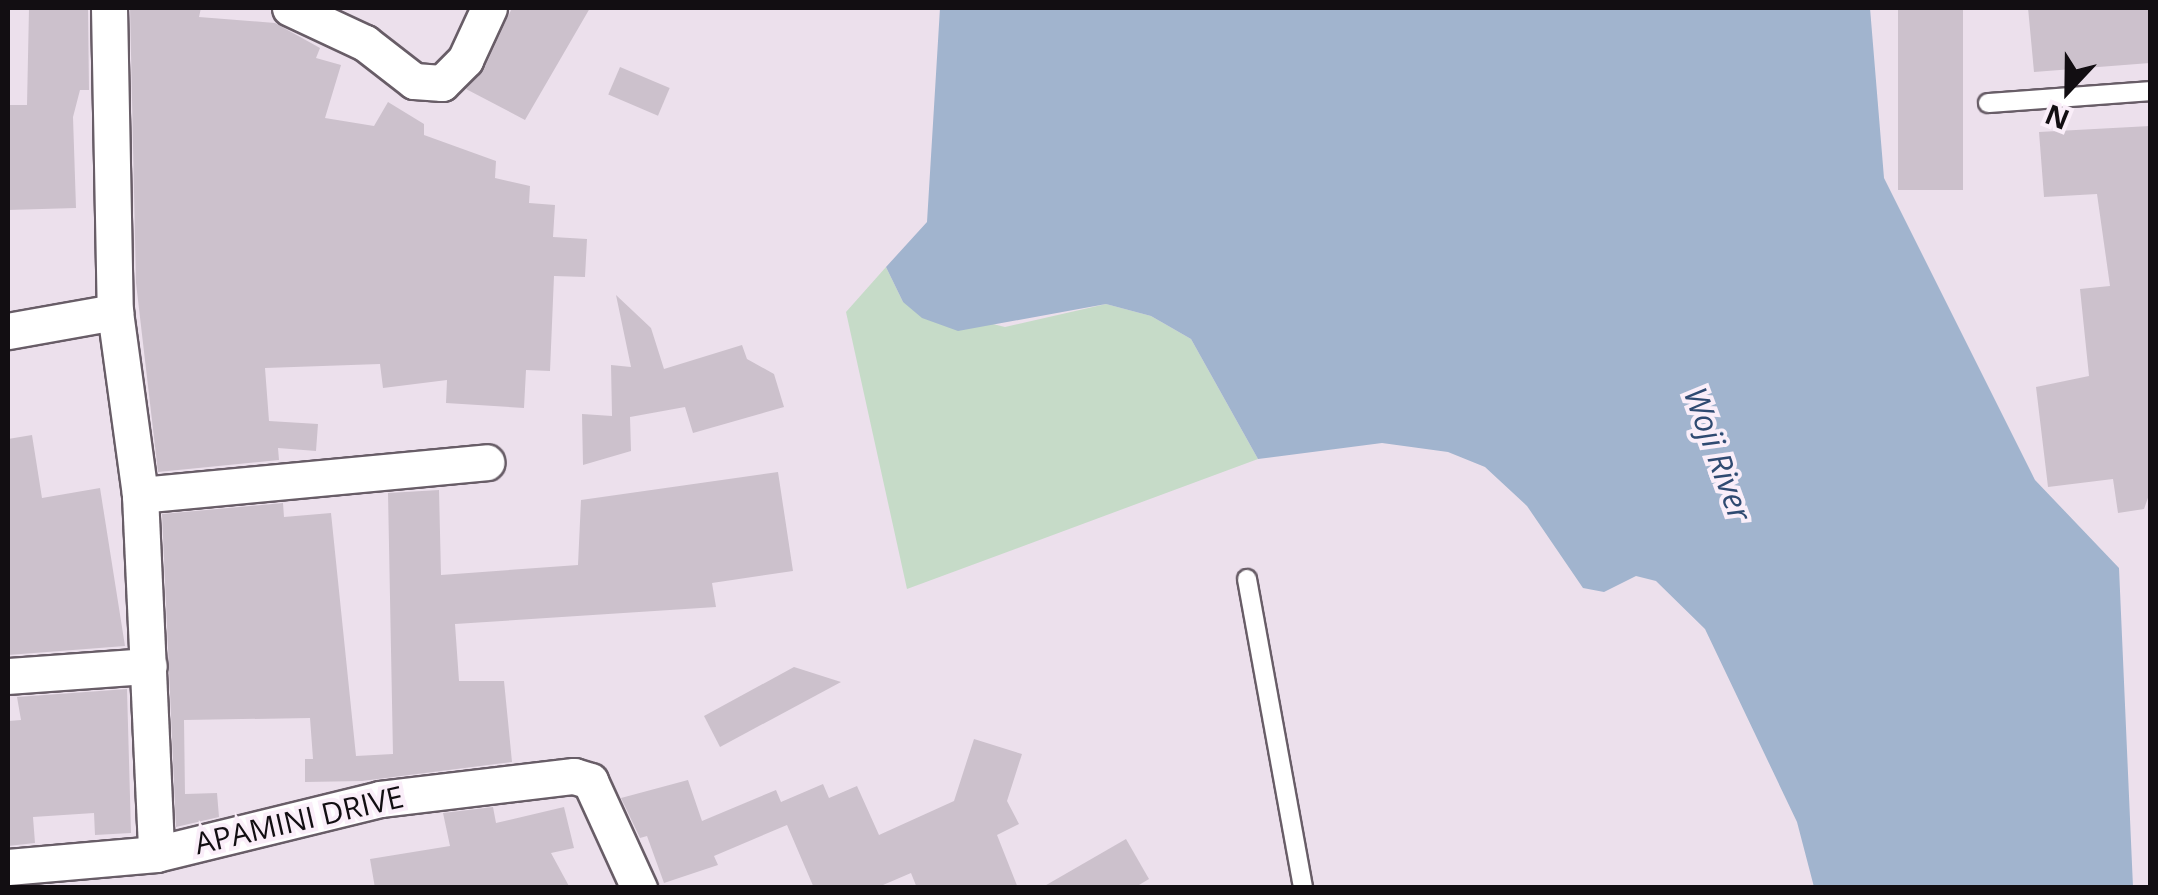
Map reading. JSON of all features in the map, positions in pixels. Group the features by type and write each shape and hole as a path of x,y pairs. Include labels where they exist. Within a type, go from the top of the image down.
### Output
{"street":[{"path":"110,8 115,312 140,495 156,854"},
{"path":"290,8 365,43 414,81 442,83 464,60 489,8"},
{"path":"8,331 115,312"},
{"path":"140,495 486,462"},
{"path":"8,676 149,666"},
{"name":"APAMINI DRIVE","path":"8,867 156,854 398,796 574,776 590,782 638,888"}],"lane":[{"path":"1988,103 2150,91"},
{"path":"1247,579 1303,888"}],"green space":[{"path":"886,267 903,302 1005,327 1106,304 1151,316 1191,339 1258,459 907,589 846,312"}],"water":[{"name":"Woji River","path":"940,8 1870,8 1884,178 2035,480 2119,568 2133,887 1814,887 1797,822 1705,629 1656,581 1636,576 1604,592 1583,588 1527,506 1485,467 1448,452 1382,443 1258,459 1191,339 1151,316 1106,304 958,331 922,318 903,302 886,267 927,222"}],"building":[{"path":"29,8 88,8 89,90 80,90 73,117 76,208 8,210 8,105 27,105"},
{"path":"130,8 201,8 199,17 275,23 320,48 316,58 341,65 325,118 374,126 388,102 424,124 424,135 496,161 495,178 530,186 529,203 555,205 553,237 587,239 585,277 554,276 550,371 526,370 524,408 446,403 447,380 383,388 380,364 265,368 269,421 318,424 316,451 278,448 279,460 158,472 136,283"},
{"path":"512,8 590,8 525,120 466,89 484,69"},
{"path":"1898,8 1963,8 1963,190 1898,190"},
{"path":"2028,8 2150,8 2150,63 2034,72"},
{"path":"620,67 670,88 658,116 608,95"},
{"path":"2150,126 2150,492 2144,509 2118,513 2113,479 2048,487 2036,387 2089,376 2080,289 2110,286 2097,194 2044,197 2039,132"},
{"path":"616,295 651,328 664,369 742,345 747,359 774,374 784,407 693,433 685,407 630,417 631,451 583,465 582,414 612,416 611,365 631,367"},
{"path":"32,435 42,498 100,488 125,646 8,655 8,439"},
{"path":"778,472 793,571 712,583 716,607 455,624 459,681 504,681 512,762 362,781 305,782 305,759 313,759 310,718 184,720 185,794 217,793 219,817 176,827 162,514 283,503 284,517 331,513 356,756 393,754 388,493 439,490 441,575 578,565 581,500"},
{"path":"794,667 841,682 720,747 704,716"},
{"path":"127,689 131,833 95,835 94,813 33,817 35,843 8,846 8,721 21,720 17,697"},
{"path":"974,739 1022,754 1007,801 1019,824 997,835 1018,888 917,888 911,873 876,888 814,888 787,825 714,856 718,865 664,883 647,836 640,838 621,798 688,780 702,821 776,790 781,802 823,784 829,798 857,786 879,835 954,801"},
{"path":"493,807 496,823 564,807 574,848 551,853 570,888 375,888 370,859 450,846 443,813"},
{"path":"1126,839 1149,879 1134,888 1041,888"}]}
